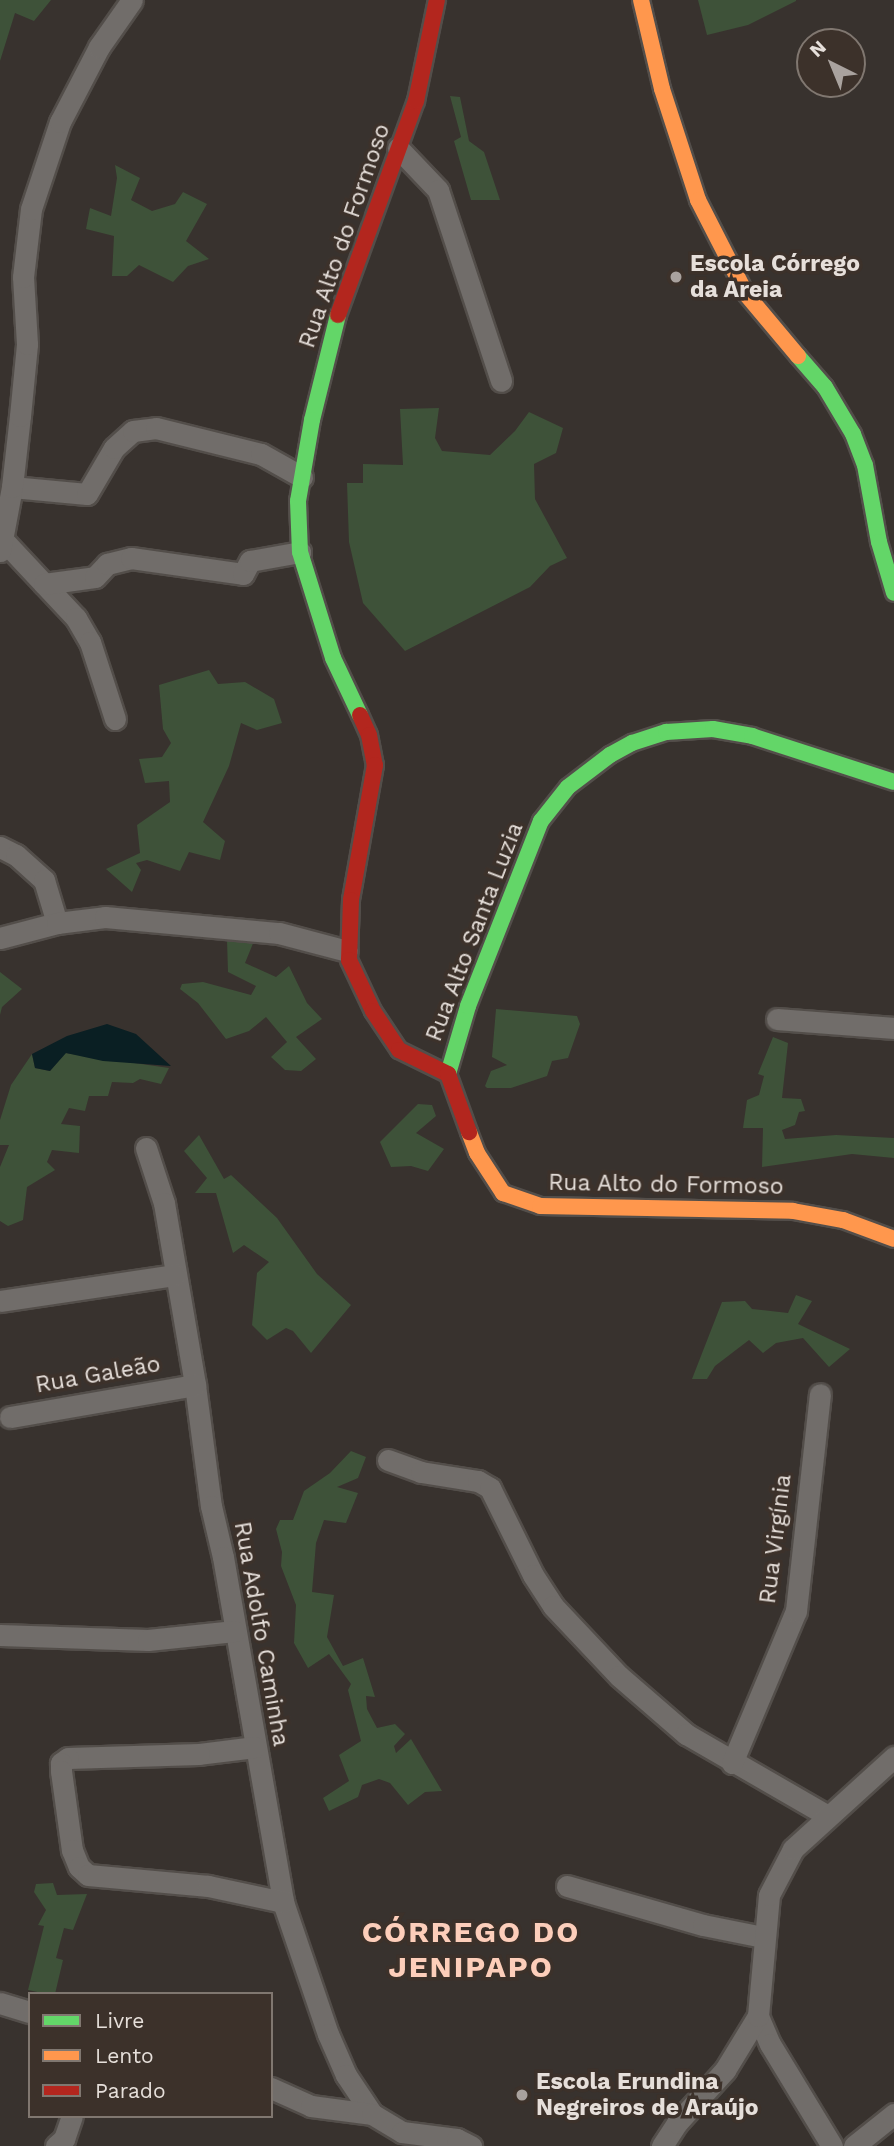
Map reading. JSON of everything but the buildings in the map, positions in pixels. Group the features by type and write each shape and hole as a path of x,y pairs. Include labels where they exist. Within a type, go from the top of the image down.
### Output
{"street":[{"path":"115,719 90,642 76,618 2,545 12,487 27,344 23,276 32,209 60,122 99,47 132,0"},
{"name":"Rua Alto do Formoso","path":"437,0 424,74 336,319 302,477 297,522 300,552 323,629 369,735 375,765 355,871 347,951 373,1011 399,1050 448,1074 477,1153 503,1193 540,1206 793,1211 843,1220 894,1239"},
{"path":"641,0 662,89 698,200 746,294 825,387 853,434 865,465 879,542 894,593"},
{"path":"398,148 438,190 501,381"},
{"path":"12,487 87,494 114,448 133,430 156,428 261,454 302,477"},
{"path":"44,584 95,577 107,564 131,558 243,574 250,561 300,552"},
{"name":"Rua Alto Santa Luzia","path":"448,1074 464,1016 541,821 568,787 610,755 632,743 666,732 713,729 752,736 894,782"},
{"path":"0,847 16,855 44,880 57,923"},
{"path":"0,938 57,923 105,918 246,928 278,933 347,951"},
{"path":"776,1019 894,1028"},
{"name":"Rua Adolfo Caminha","path":"146,1149 164,1203 195,1385 211,1506 283,1902 328,2034 346,2075 372,2114"},
{"path":"0,1301 175,1275"},
{"name":"Rua Galeão","path":"10,1417 195,1385"},
{"name":"Rua Virgínia","path":"732,1763 796,1611 820,1394"},
{"path":"388,1460 421,1472 478,1481 490,1488 533,1575 552,1606 619,1676 676,1726 732,1763 828,1816"},
{"path":"0,1635 148,1640 235,1631"},
{"path":"255,1747 199,1754 74,1756 61,1763 75,1862 88,1875 208,1886 283,1902"},
{"path":"662,2146 677,2123 725,2070 758,2016 763,1984 763,1937 769,1895 778,1874 793,1849 894,1757"},
{"path":"567,1886 703,1925 763,1937"},
{"path":"0,2003 28,2011"},
{"path":"758,2016 770,2044 832,2146"},
{"path":"273,2089 326,2111 354,2110 372,2114 400,2139 457,2139 471,2146"},
{"path":"854,2146 894,2114"},
{"path":"56,2146 64,2139 71,2118"}],"green space":[{"path":"0,0 51,0 34,21 15,13 0,61"},
{"path":"698,0 796,1 748,25 707,35"},
{"path":"450,96 460,97 469,141 484,152 500,200 471,200 454,141 461,137"},
{"path":"115,165 140,178 131,200 152,211 175,204 183,192 207,204 186,241 209,259 188,266 173,282 139,265 127,276 112,276 114,236 86,229 90,208 111,216 117,178"},
{"path":"439,408 435,438 442,451 490,455 515,431 529,412 563,428 556,453 534,464 535,499 567,558 550,566 530,587 405,651 363,603 349,542 347,483 363,483 363,464 403,465 400,409"},
{"path":"209,670 218,684 245,682 274,699 282,723 257,730 241,723 229,766 203,822 225,841 220,860 189,852 180,871 147,860 136,863 141,870 132,892 106,869 140,853 137,825 170,802 169,781 145,783 139,759 162,757 171,743 163,729 159,685"},
{"path":"227,940 254,941 245,963 276,977 289,966 307,1003 322,1019 296,1037 316,1059 301,1071 285,1070 271,1057 287,1042 266,1017 249,1031 226,1039 198,1003 180,989 182,984 203,982 251,995 256,986 228,972"},
{"path":"0,972 22,989 2,1007 0,1015"},
{"path":"496,1009 577,1016 580,1024 568,1058 552,1061 547,1076 511,1088 487,1088 485,1086 491,1071 507,1065 492,1057"},
{"path":"773,1037 788,1043 782,1098 801,1099 805,1111 799,1112 795,1125 782,1130 785,1139 836,1135 894,1138 894,1158 852,1154 762,1167 763,1128 743,1128 747,1100 759,1095 764,1076 758,1074"},
{"path":"65,1053 169,1068 161,1084 140,1079 133,1083 112,1082 108,1096 89,1096 85,1111 69,1108 61,1124 80,1126 79,1153 52,1150 47,1162 55,1170 27,1187 23,1220 8,1226 0,1221 0,1167 9,1145 0,1145 0,1120 11,1085 32,1054 35,1068 50,1071"},
{"path":"418,1104 432,1105 436,1116 416,1133 444,1149 428,1171 411,1166 391,1167 380,1142"},
{"path":"199,1135 224,1179 231,1175 277,1218 317,1274 351,1305 311,1353 293,1331 286,1328 267,1340 252,1325 257,1273 269,1262 244,1245 233,1253 216,1193 195,1193 207,1178 184,1151"},
{"path":"796,1295 812,1301 798,1324 850,1349 829,1367 803,1338 776,1343 763,1353 749,1340 715,1366 707,1379 692,1379 722,1302 745,1301 752,1309 788,1313"},
{"path":"351,1451 366,1457 358,1478 337,1487 358,1493 346,1523 324,1520 316,1543 312,1592 334,1595 327,1637 343,1666 363,1658 375,1697 366,1696 367,1709 377,1728 395,1724 405,1734 394,1746 396,1753 411,1739 442,1791 425,1792 408,1805 390,1783 379,1779 362,1785 358,1797 329,1811 323,1798 349,1781 339,1755 361,1741 348,1690 351,1684 329,1654 308,1668 294,1643 296,1605 281,1566 282,1552 276,1529 280,1520 293,1520 304,1491 330,1473"},
{"path":"53,1883 57,1895 87,1894 73,1930 64,1928 56,1958 63,1960 55,1992 28,1990 44,1926 38,1925 46,1910 34,1892 36,1884"}],"water":[{"path":"107,1024 136,1034 171,1066 103,1061 66,1053 50,1071 35,1068 32,1054 67,1036"}],"traffic: fast":[{"path":"338,315 312,420 298,501 300,552 333,658 360,715"},
{"path":"798,356 825,387 853,434 865,465 879,542 894,593"},
{"path":"448,1074 468,1006 541,821 568,787 610,755 632,743 666,732 713,729 752,736 894,782"}],"traffic: slow":[{"path":"641,0 662,89 698,200 746,294 798,356"},
{"path":"469,1132 477,1153 503,1193 540,1206 793,1211 843,1220 894,1239"}],"traffic: jam":[{"path":"338,315 416,101 437,0"},
{"path":"360,715 369,735 375,765 351,900 349,960 373,1011 399,1050 448,1074 469,1132"}],"place":[{"name":"Escola Córrego da Areia","path":"676,277"},
{"name":"Escola Erundina Negreiros de Araújo","path":"522,2095"}],"district":[{"name":"CÓRREGO DO JENIPAPO","path":"471,1949"}]}
